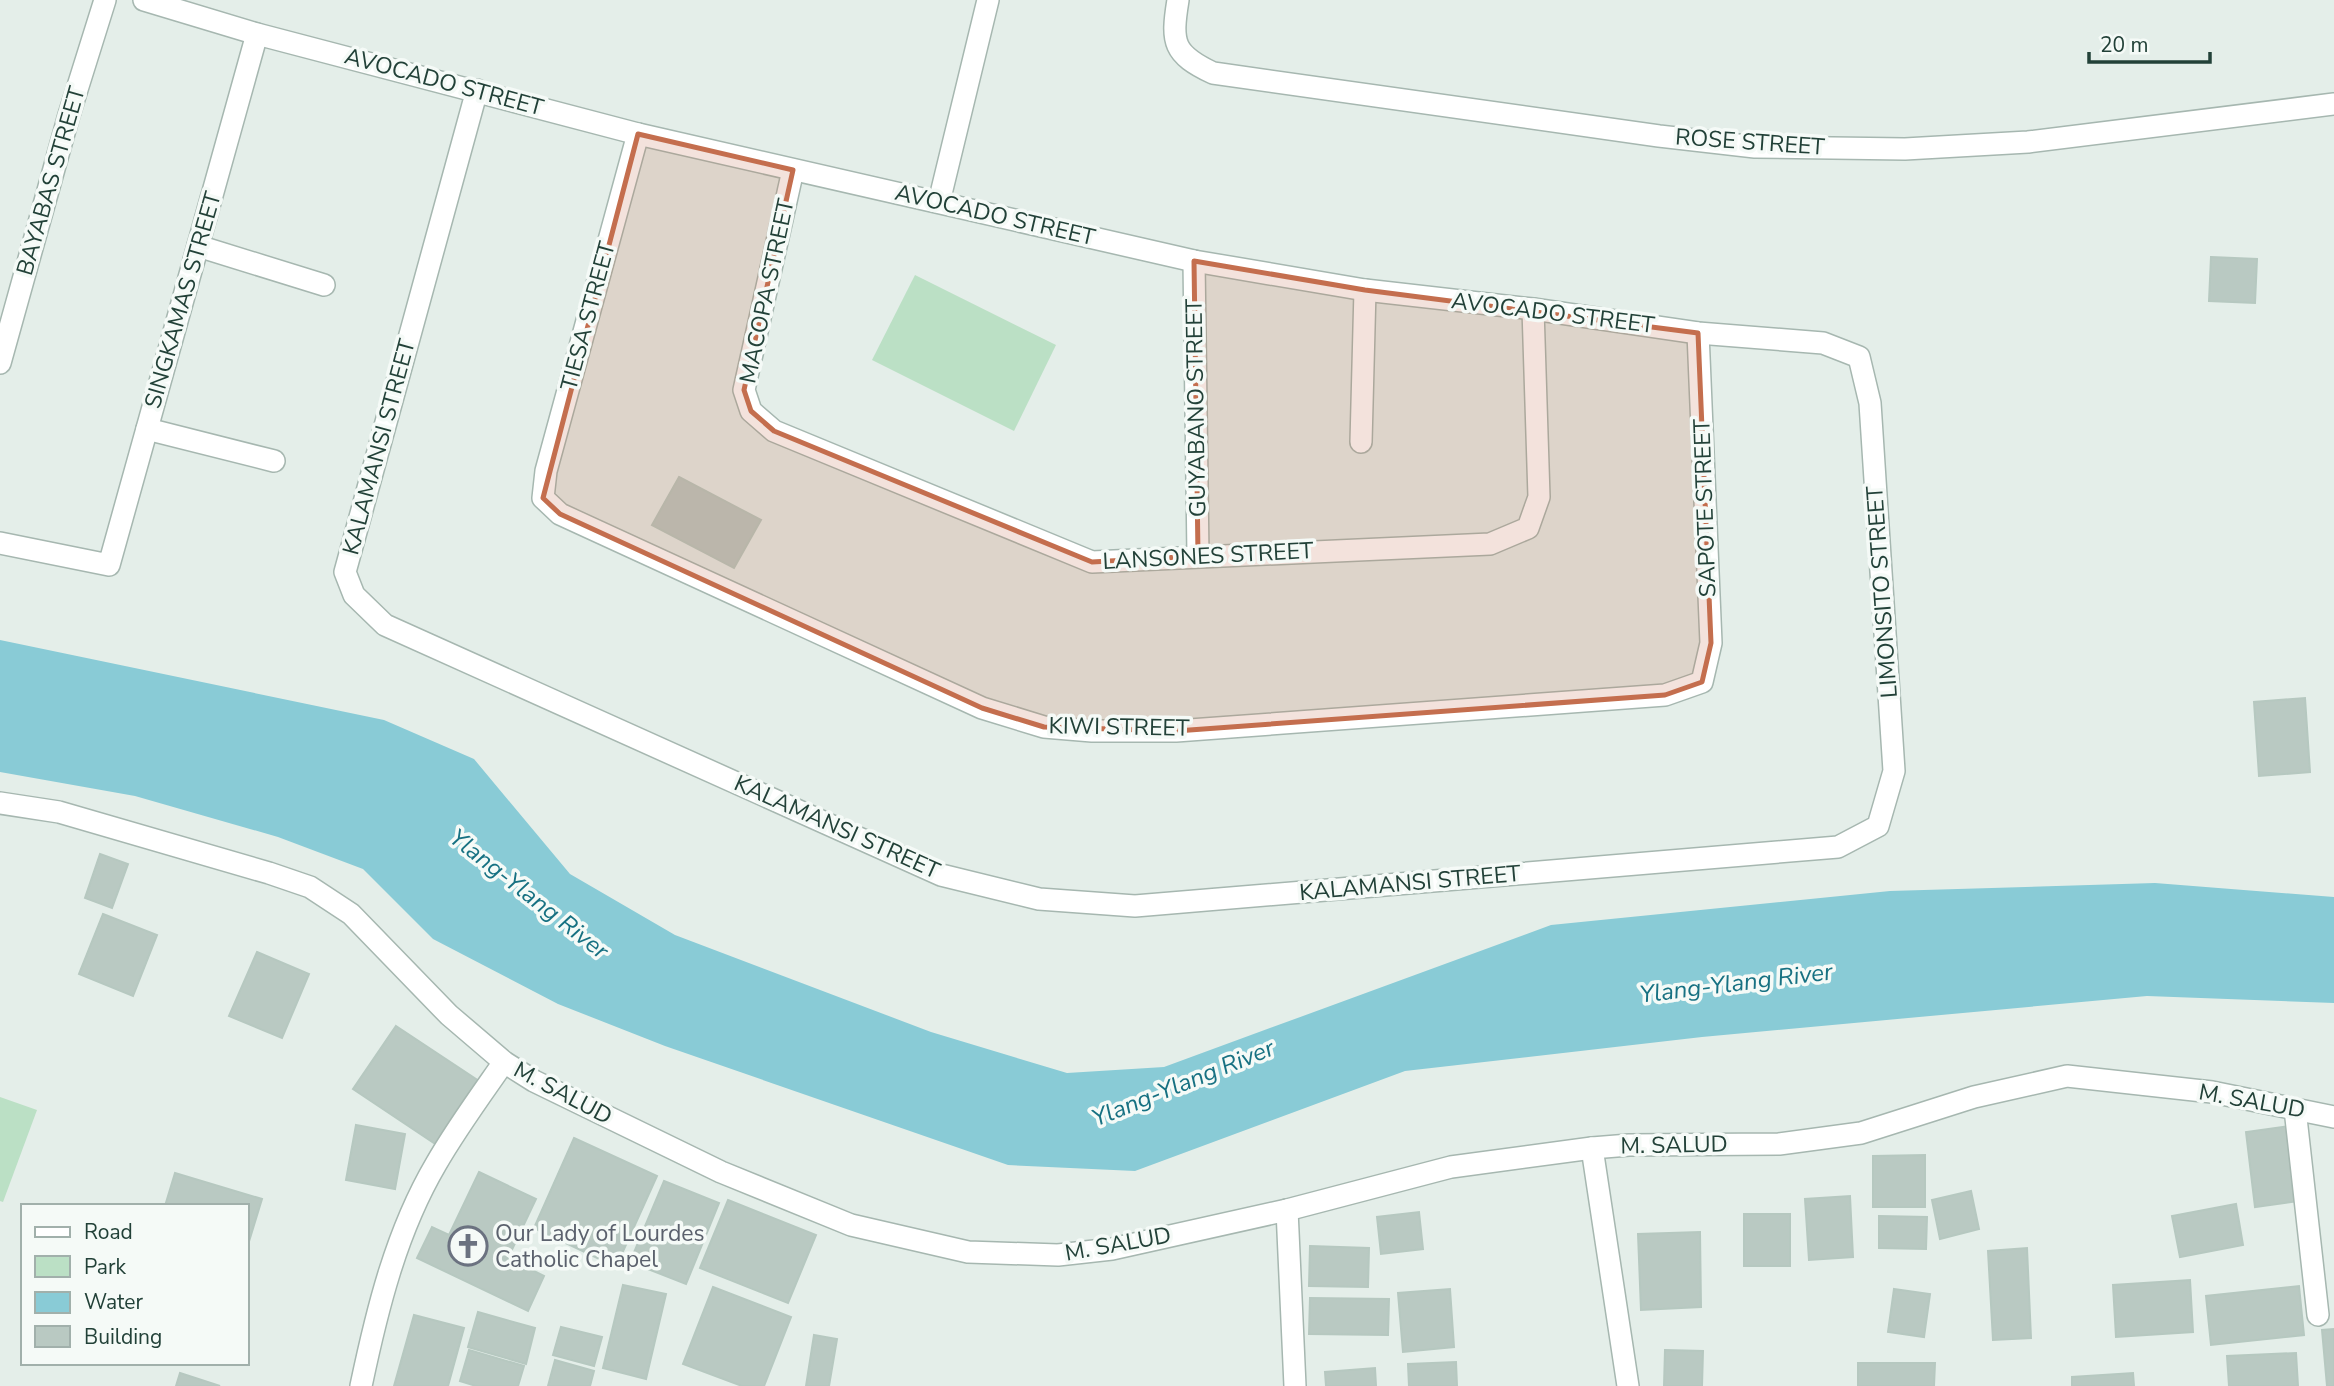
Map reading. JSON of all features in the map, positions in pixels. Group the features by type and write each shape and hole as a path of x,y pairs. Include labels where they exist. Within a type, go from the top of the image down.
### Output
{"street":[{"name":"BAYABAS STREET","path":"0,363 68,115 105,0"},
{"name":"AVOCADO STREET","path":"144,0 257,34 638,134 1194,261 1365,290 1533,309 1698,332 1823,343 1859,357"},
{"path":"939,202 988,0"},
{"name":"ROSE STREET","path":"1178,0 1174,29 1178,48 1192,63 1213,73 1755,147 1905,149 2028,142 2334,104"},
{"name":"SINGKAMAS STREET","path":"0,543 109,565 257,34"},
{"name":"KALAMANSI STREET","path":"477,90 345,572 354,595 385,625 942,875 1039,899 1135,906 1838,847 1878,826"},
{"name":"TIESA STREET","path":"543,498 546,471 638,134"},
{"name":"MACOPA STREET","path":"751,411 744,390 793,170"},
{"path":"198,246 324,285"},
{"name":"GUYABANO STREET","path":"1194,261 1198,556"},
{"path":"1361,442 1365,290"},
{"name":"LANSONES STREET","path":"751,411 775,431 1092,562 1490,544 1528,528 1539,498 1533,309"},
{"name":"SAPOTE STREET","path":"1698,332 1711,643 1702,682"},
{"name":"LIMONSITO STREET","path":"1859,357 1870,403 1894,771 1878,826"},
{"path":"147,429 274,461"},
{"name":"KIWI STREET","path":"543,498 560,514 982,708 1044,727 1092,731 1175,731 1665,695 1702,682"},
{"name":"M. SALUD","path":"0,803 59,812 310,887 351,914 449,1015 504,1062 534,1081 721,1172 851,1225 968,1252 1058,1255 1112,1249 1287,1210 1451,1167 1592,1148 1629,1145 1779,1144 1861,1133 1974,1097 2067,1076 2212,1092 2334,1117"},
{"path":"361,1386 388,1276 417,1200 436,1164 504,1062"},
{"path":"2295,1109 2318,1315"},
{"path":"1592,1148 1628,1386"},
{"path":"1287,1210 1295,1386"}],"highlighted area":[{"path":"638,134 793,170 744,390 751,411 774,431 1092,562 1198,556 1194,261 1365,290 1698,333 1711,643 1702,682 1665,695 1176,731 1044,727 982,708 560,514 543,498"}],"green space":[{"path":"915,275 1056,345 1014,431 872,360"},
{"path":"0,1097 37,1110 3,1202 0,1201"}],"water":[{"name":"Ylang-Ylang River","path":"0,640 384,720 474,759 570,874 675,935 931,1032 1067,1073 1164,1067 1551,925 1890,891 2155,883 2334,897 2334,1003 2147,996 1702,1037 1405,1071 1135,1171 1008,1165 665,1046 558,1004 433,939 363,869 278,837 135,796 0,772"}],"building":[{"path":"2211,257 2257,259 2255,303 2209,301"},
{"path":"679,477 761,520 734,568 652,525"},
{"path":"2305,698 2310,772 2259,776 2254,702"},
{"path":"100,854 128,864 112,908 85,898"},
{"path":"103,914 157,935 133,996 79,974"},
{"path":"257,952 309,974 282,1038 229,1016"},
{"path":"396,1026 482,1083 440,1147 353,1089"},
{"path":"356,1125 405,1134 395,1189 346,1180"},
{"path":"2290,1126 2299,1201 2255,1207 2246,1132"},
{"path":"574,1138 657,1176 616,1267 534,1228"},
{"path":"1925,1155 1925,1207 1873,1207 1873,1156"},
{"name":"Our Lady of Lourdes Catholic Chapel","path":"479,1172 536,1199 508,1258 544,1276 528,1311 417,1258 432,1227 449,1235"},
{"path":"175,1173 262,1199 248,1245 248,1204 166,1204"},
{"path":"664,1181 719,1203 686,1284 630,1262"},
{"path":"1971,1191 1979,1229 1940,1239 1932,1200"},
{"path":"1850,1196 1853,1257 1809,1260 1805,1199"},
{"path":"728,1200 816,1235 788,1303 700,1268"},
{"path":"2236,1204 2243,1245 2180,1257 2172,1216"},
{"path":"1419,1212 1423,1249 1381,1254 1377,1217"},
{"path":"1744,1214 1790,1214 1790,1266 1744,1266"},
{"path":"1879,1216 1927,1217 1926,1249 1879,1248"},
{"path":"1700,1232 1701,1307 1641,1310 1638,1234"},
{"path":"1310,1246 1369,1248 1368,1287 1309,1286"},
{"path":"2027,1248 2031,1338 1993,1340 1988,1251"},
{"path":"2190,1280 2193,1332 2116,1337 2113,1285"},
{"path":"623,1285 666,1294 646,1379 603,1368"},
{"path":"2299,1286 2304,1335 2211,1345 2206,1296"},
{"path":"713,1287 791,1317 764,1386 742,1386 683,1364"},
{"path":"1450,1289 1454,1347 1403,1352 1398,1293"},
{"path":"1894,1289 1930,1294 1924,1337 1888,1332"},
{"path":"1310,1298 1389,1299 1388,1335 1309,1334"},
{"path":"478,1312 535,1328 526,1364 468,1347"},
{"path":"414,1315 464,1328 448,1386 394,1386"},
{"path":"561,1327 602,1337 594,1366 553,1355"},
{"path":"2334,1329 2334,1386 2327,1386 2322,1330"},
{"path":"814,1335 837,1339 829,1386 806,1386"},
{"path":"469,1350 524,1366 518,1386 476,1386 460,1381"},
{"path":"1665,1350 1703,1351 1702,1386 1664,1386"},
{"path":"2296,1353 2298,1386 2229,1386 2227,1356"},
{"path":"555,1360 594,1371 590,1386 548,1386"},
{"path":"1456,1362 1457,1386 1409,1386 1408,1364"},
{"path":"1858,1363 1935,1363 1934,1386 1858,1386"},
{"path":"1375,1368 1376,1386 1326,1386 1325,1372"},
{"path":"180,1373 220,1386 176,1386"},
{"path":"2133,1373 2134,1386 2072,1386 2072,1377"}],"place":[{"name":"Our Lady of Lourdes Catholic Chapel","path":"468,1246"}]}
